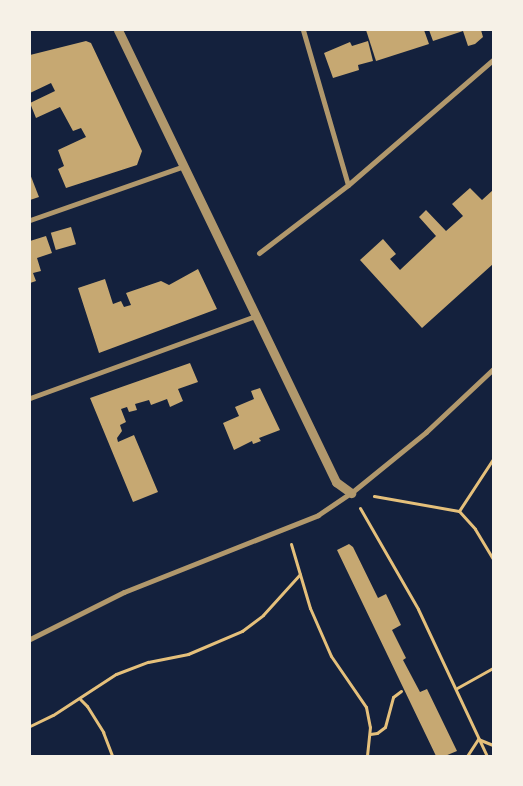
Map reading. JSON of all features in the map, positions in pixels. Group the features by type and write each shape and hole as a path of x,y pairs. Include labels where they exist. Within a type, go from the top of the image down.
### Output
{"street":[{"path":"118,30 336,482 351,493"},
{"path":"303,30 348,184"},
{"path":"259,253 348,184 493,60"},
{"path":"30,220 185,166"},
{"path":"30,398 255,316"},
{"path":"30,639 124,592 287,529 318,515 351,493 426,432 493,369"}],"path":[{"path":"459,510 493,459"},
{"path":"351,493 459,510 475,529 493,559"},
{"path":"351,493 418,609 457,688 487,756"},
{"path":"287,529 310,608 331,656 366,707 370,734 367,756"},
{"path":"30,726 80,699 95,686 116,674 148,662 188,654 242,630 263,615 300,574"},
{"path":"457,688 493,668"},
{"path":"370,734 377,733 385,727 394,697 401,691"},
{"path":"80,699 87,706 104,732 112,756"},
{"path":"478,739 493,744"},
{"path":"467,756 478,739"}],"building":[{"path":"366,30 424,30 429,44 376,61"},
{"path":"429,30 481,30 483,37 475,44 468,46 463,31 433,41"},
{"path":"86,41 91,43 142,151 137,165 66,188 58,169 64,166 58,150 86,137 81,128 73,131 60,107 36,118 30,103 55,91 51,83 30,93 30,55"},
{"path":"368,41 373,61 358,65 359,70 333,78 324,53 350,42 352,46"},
{"path":"30,174 39,197 30,200"},
{"path":"470,188 482,200 493,190 493,264 422,328 360,260 383,239 396,254 390,259 400,270 436,236 419,217 426,210 446,231 463,216 452,204"},
{"path":"71,227 76,244 56,250 51,233"},
{"path":"46,236 52,253 37,258 41,271 33,273 36,281 30,283 30,241"},
{"path":"198,269 217,309 99,353 78,288 105,279 113,304 121,301 124,307 131,305 126,293 161,281 169,285"},
{"path":"190,363 198,382 178,389 183,401 170,407 167,399 151,405 149,400 135,404 137,410 129,412 127,407 121,409 126,422 120,425 122,431 117,438 118,442 134,435 158,492 133,502 90,398"},
{"path":"260,388 280,430 259,438 261,441 253,444 252,441 234,450 223,423 239,416 235,407 254,399 251,391"},
{"path":"349,544 353,547 378,598 386,594 401,625 392,630 406,658 403,660 420,692 427,689 457,751 445,756 436,756 337,550"}]}
